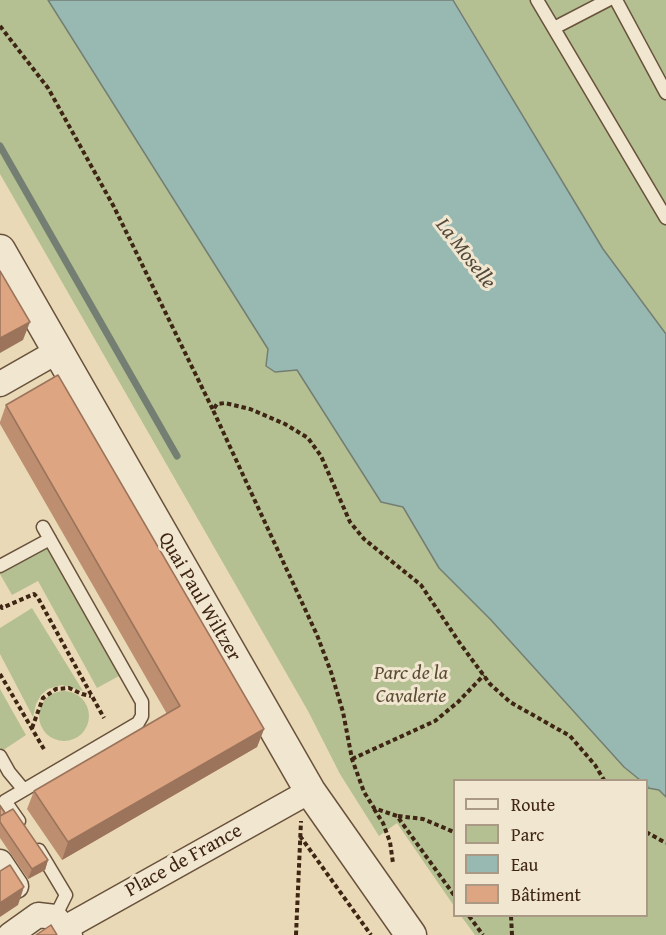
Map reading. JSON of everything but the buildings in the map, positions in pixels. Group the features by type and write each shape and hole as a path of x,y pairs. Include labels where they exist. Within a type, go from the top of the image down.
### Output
{"street":[{"name":"Quai Paul Wiltzer","path":"0,250 58,351 306,804 411,935"},
{"path":"0,384 58,351"},
{"name":"Place de France","path":"10,935 38,915 63,927 306,804"},
{"path":"0,862 16,886"}],"lane":[{"path":"537,0 666,218"},
{"path":"554,28 608,0"},
{"path":"616,0 666,93"},
{"path":"43,527 142,702 142,716 138,723 5,801 28,833 66,895 63,927"},
{"path":"0,566 50,539"},
{"path":"0,756 9,772 24,790"}],"path":[{"path":"0,26 48,88 114,207 213,410 317,634 343,712 352,759 364,792 383,823 390,842 394,870"},
{"path":"213,410 217,404 225,403 250,410 285,424 308,438 321,456 350,522 364,539 421,585 490,684 510,702 570,736 595,765 603,779"},
{"path":"1,608 34,594 38,598 104,718"},
{"path":"0,674 45,751"},
{"path":"352,759 435,721 458,702 484,675"},
{"path":"32,729 43,698 56,689 69,688 91,696"},
{"path":"296,935 300,836 306,804"},
{"path":"374,808 397,816 423,819 453,832"},
{"path":"397,816 453,893"},
{"path":"648,833 666,843"},
{"path":"300,836 371,935"},
{"path":"470,917 483,935"},
{"path":"511,917 512,935"}],"green space":[{"name":"Parc de la Cavalerie","path":"0,0 48,0 268,349 266,366 275,372 297,370 381,502 403,507 439,568 491,620 624,767 639,779 453,779 453,905 397,823 379,836 340,774 308,711 0,174"},
{"path":"454,0 666,0 666,334 603,249"},
{"path":"44,548 47,549 119,676 97,688 38,581 12,595 0,574 0,570"},
{"path":"32,608 83,691 62,685 48,689 36,704 33,717 0,654 0,628"},
{"path":"0,689 26,735 2,751 0,747"},
{"path":"64,691 82,698 89,716 82,734 64,741 46,734 39,716 46,698"},
{"path":"648,787 659,790 666,797 666,935 475,935 462,917 648,917"}],"water":[{"name":"La Moselle","path":"48,0 453,0 603,249 666,334 666,797 659,790 648,788 648,779 639,779 624,767 491,620 439,568 403,507 381,502 297,370 275,372 266,366 268,349"}],"waterway":[{"path":"0,146 177,456"}]}
